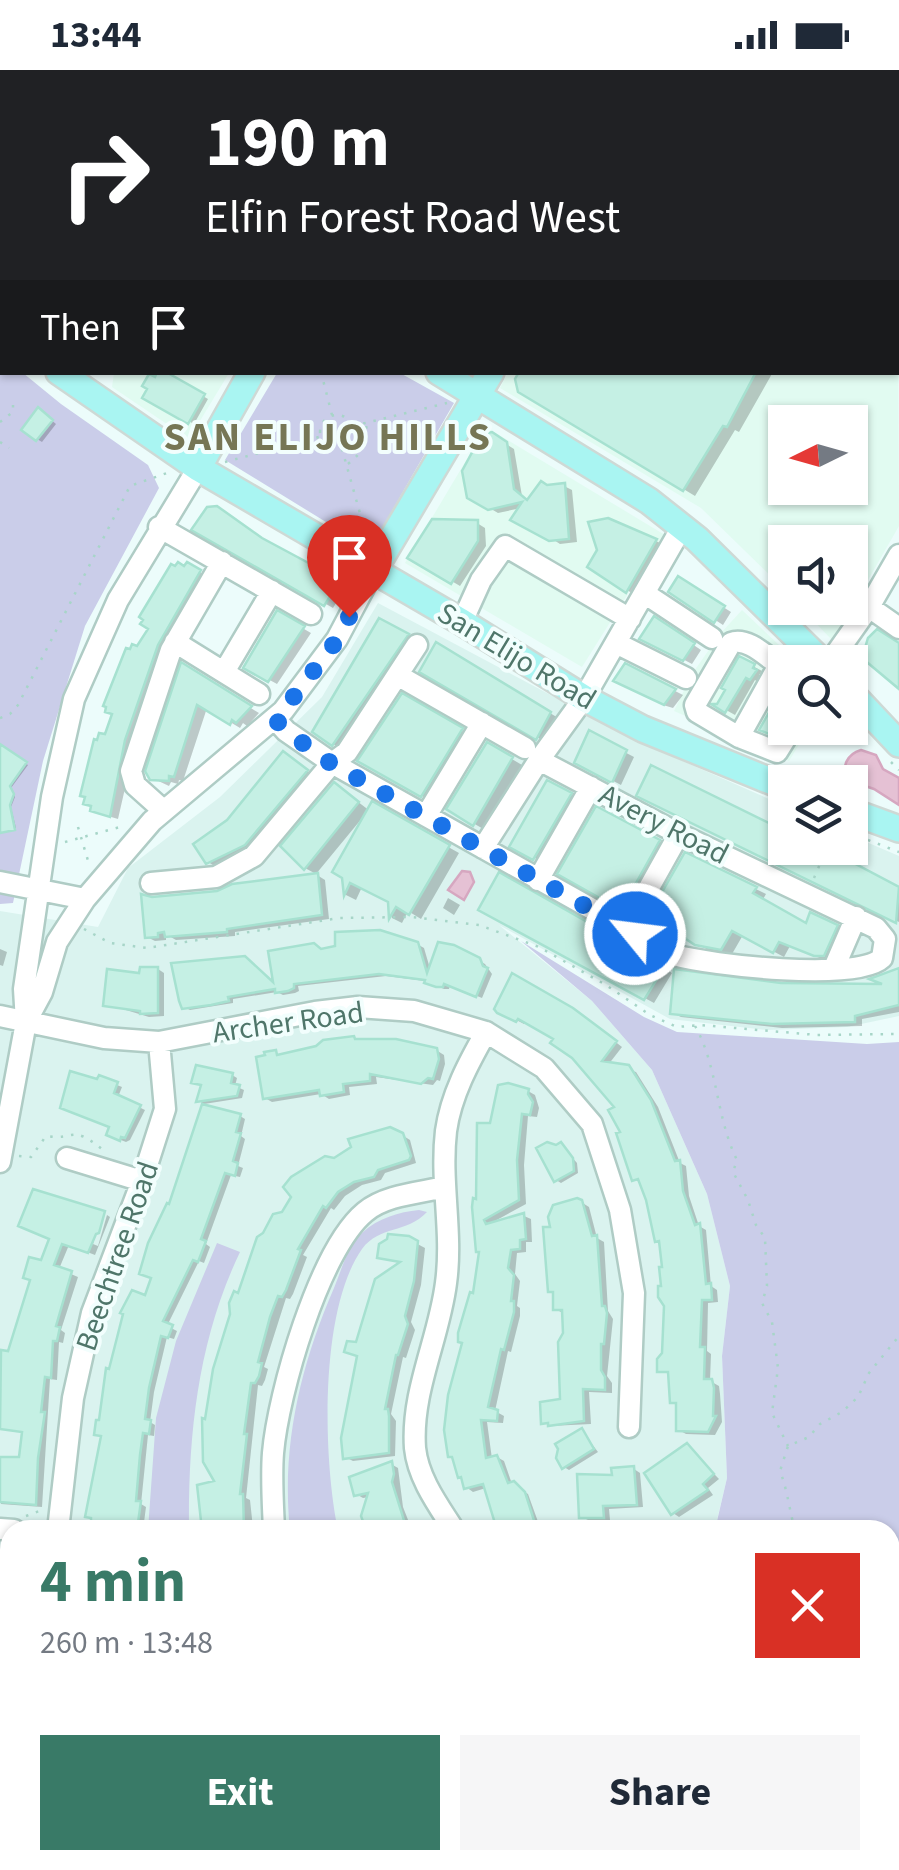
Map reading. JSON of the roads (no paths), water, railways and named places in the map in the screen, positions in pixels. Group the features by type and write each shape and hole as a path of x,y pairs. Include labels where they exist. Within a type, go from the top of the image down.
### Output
{"main road":[{"name":"San Elijo Road","path":"63,375 198,468 372,560 584,698 643,729 768,781"},
{"path":"198,468 250,375"},
{"path":"442,375 466,399 649,501 682,526 804,645"},
{"path":"372,560 466,399 488,375"},
{"path":"868,711 899,744"},
{"path":"868,818 899,829"}],"street":[{"path":"0,1162 26,1022 24,989 52,797 74,699 118,600 198,468"},
{"path":"483,848 532,754 584,698 682,526"},
{"path":"159,527 312,614"},
{"path":"462,622 479,585 505,546 630,619"},
{"path":"842,645 899,555"},
{"path":"26,1022 42,992 58,942 85,899 152,821 276,720 337,640 372,560"},
{"path":"164,811 135,785 131,771 150,704 176,642 222,562"},
{"path":"224,672 272,591"},
{"path":"644,593 712,638"},
{"path":"869,608 899,628"},
{"path":"768,658 736,640 695,705 702,718 777,752"},
{"path":"176,642 260,694"},
{"path":"616,642 686,678"},
{"path":"150,882 216,877 254,856 346,752 417,645"},
{"name":"Avery Road","path":"399,676 591,788 880,931 885,949 882,958 870,966 834,968"},
{"path":"739,737 768,690"},
{"path":"276,720 332,764 674,956 763,968 834,968 856,918"},
{"path":"426,816 482,724"},
{"path":"776,765 781,745"},
{"path":"538,880 591,788"},
{"path":"626,929 679,834"},
{"path":"0,882 85,899"},
{"name":"Archer Road","path":"0,1016 104,1038 159,1042 316,1012 358,1008 414,1011 486,1032 544,1068 592,1124 620,1210 634,1293 630,1427"},
{"path":"448,1520 424,1480 415,1453 414,1416 446,1285 450,1232 444,1187 446,1128 462,1075 486,1032"},
{"name":"Beechtree Road","path":"51,1520 92,1313 165,1109 159,1042"},
{"path":"67,1158 142,1181"},
{"path":"274,1520 273,1453 293,1356 349,1228 368,1209 444,1187"}],"district":[{"name":"SAN ELIJO HILLS","path":"328,436"}]}
